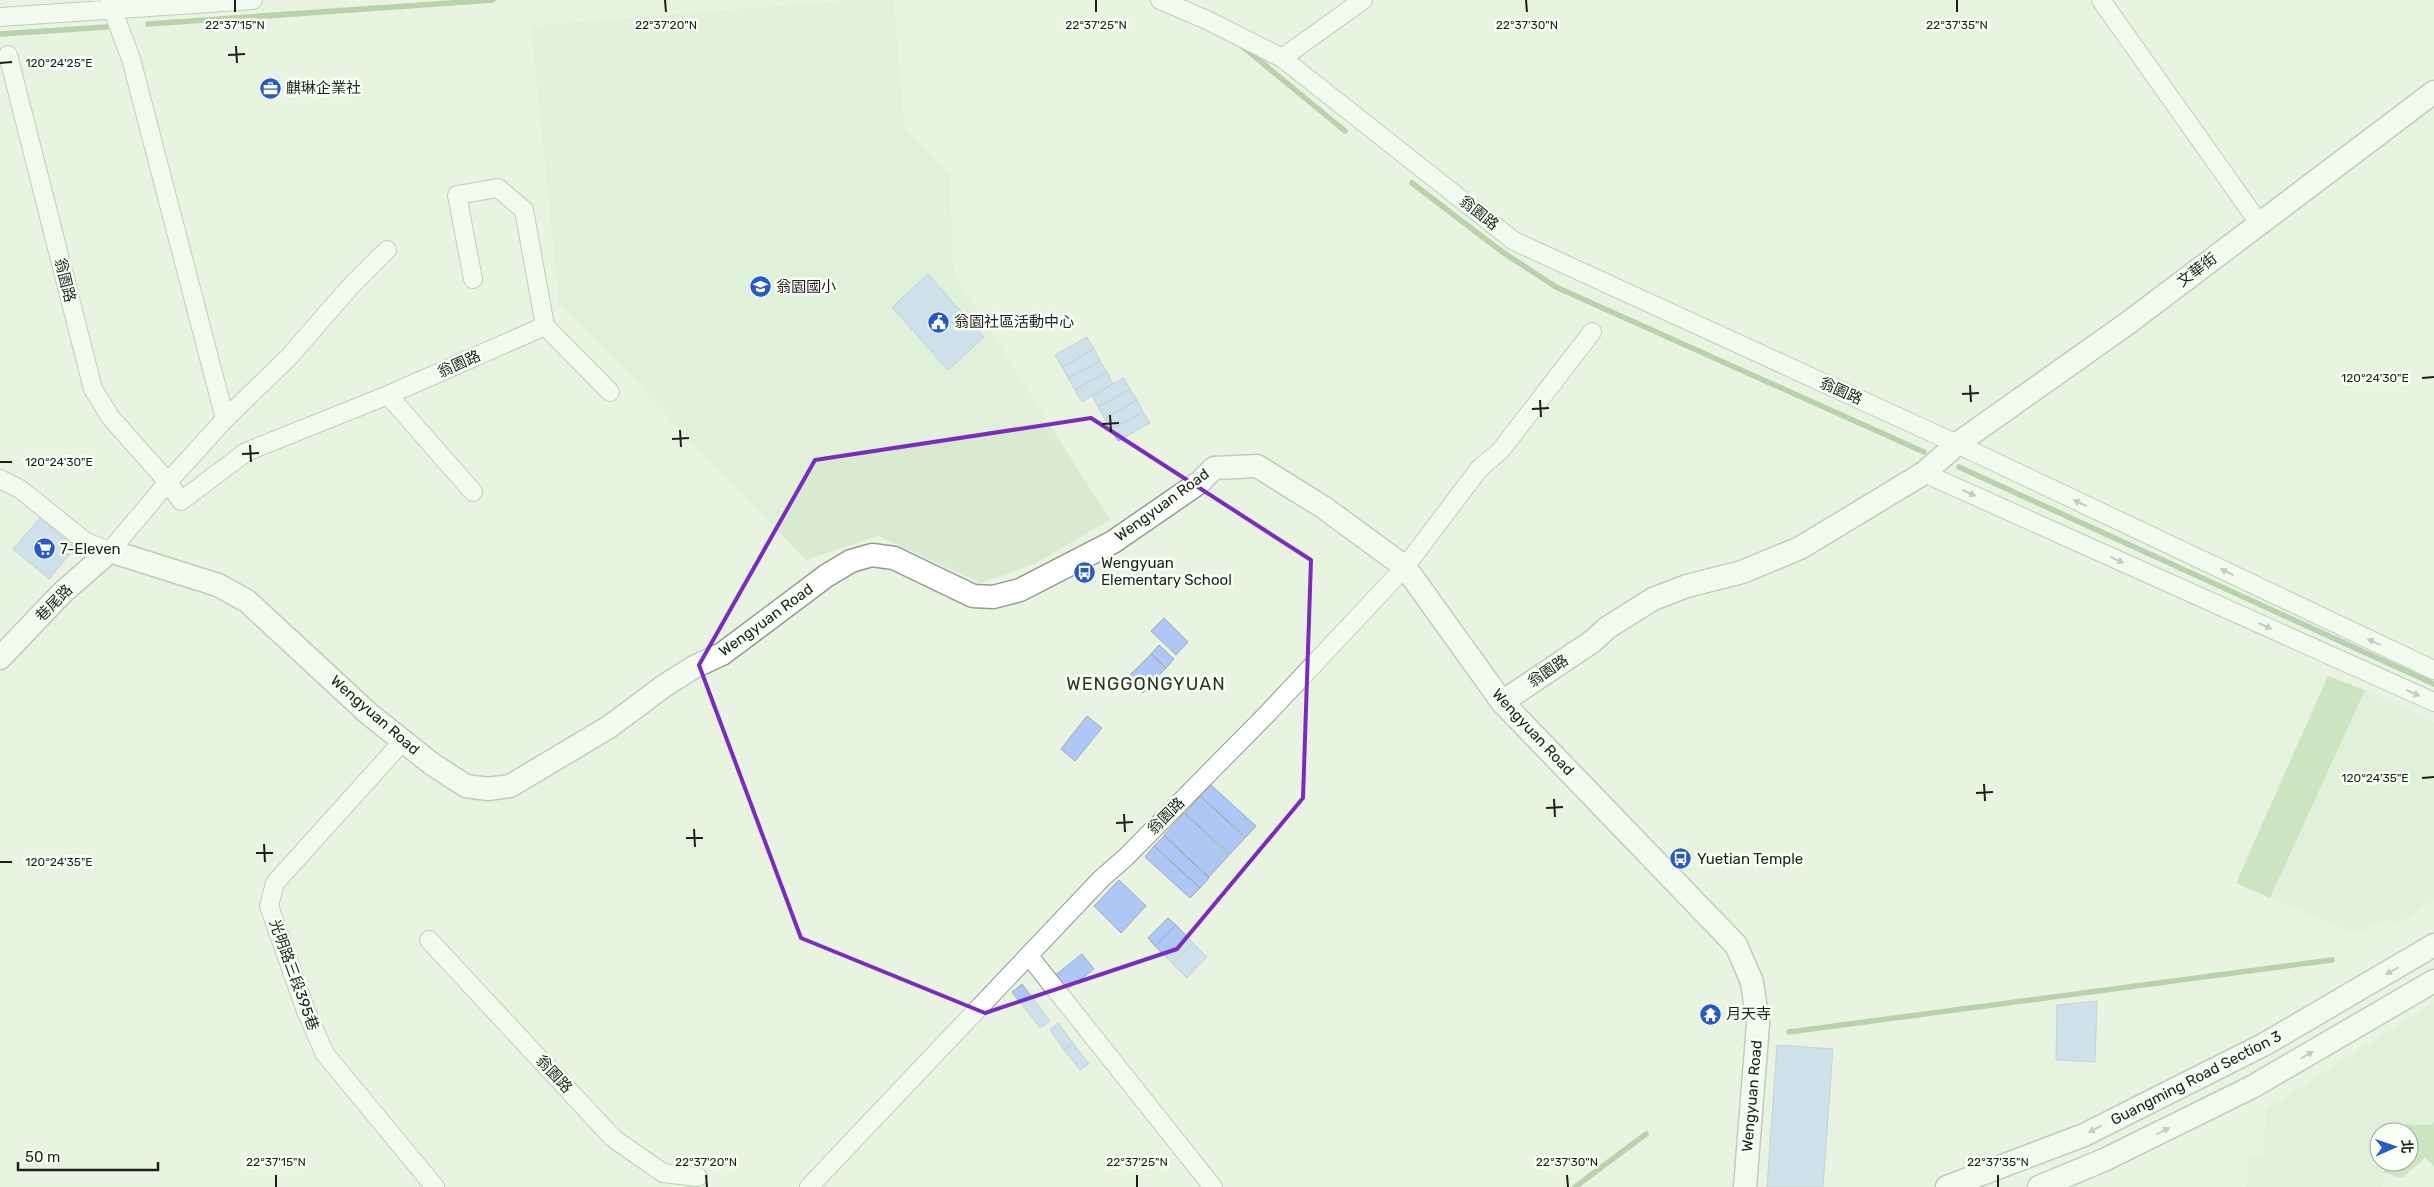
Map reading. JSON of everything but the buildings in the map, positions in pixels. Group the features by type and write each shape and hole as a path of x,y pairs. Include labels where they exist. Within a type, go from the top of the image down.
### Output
{"street":[{"path":"0,17 111,5 253,0"},
{"name":"翁園路","path":"1160,0 1207,20 1282,58 1514,241 1958,444 1924,473 1800,548 1742,572 1687,586 1653,598 1502,702"},
{"path":"1282,58 1363,0"},
{"path":"2101,0 2259,223"},
{"path":"111,5 131,59 225,419"},
{"name":"翁園路","path":"8,55 93,389 111,418 168,482 181,501 246,452 388,395 545,326"},
{"name":"文華街","path":"1958,444 2128,323 2434,92"},
{"path":"473,280 458,195 498,188 524,210 545,326 610,392"},
{"path":"110,550 225,419 288,358 350,287 388,250"},
{"name":"翁園路","path":"810,1187 1101,879 1126,857 1269,712 1405,567 1479,469 1501,450 1592,332"},
{"path":"388,395 473,492"},
{"path":"1958,444 2434,670"},
{"name":"Wengyuan Road","path":"0,479 20,489 86,542 218,585 247,601 369,714 432,764 466,786 488,789 510,786 609,727 687,672 722,654 826,576 851,561 872,555 894,558 966,594 993,597 1020,590 1113,542 1200,482 1214,468 1257,466 1323,507 1405,567 1502,702 1736,945 1752,982 1758,1024 1745,1187"},
{"path":"1924,473 2434,702"},
{"name":"巷尾路","path":"0,658 62,593 110,550"},
{"name":"光明路三段395巷","path":"403,741 275,884 269,906 306,1011 325,1054 435,1187"},
{"name":"翁園路","path":"429,940 613,1138 663,1173 698,1178"},
{"name":"Guangming Road Section 3","path":"1947,1187 2084,1135 2266,1044 2434,945"},
{"path":"1029,956 1213,1187"},
{"name":"Guangming Road Section 3","path":"2039,1187 2104,1160 2252,1087 2434,981"}],"highlighted area":[{"path":"1091,418 1311,560 1303,798 1177,949 985,1013 801,938 699,665 815,460"}],"shaded area":[{"name":"翁園國小","path":"851,0 894,0 904,125 950,176 953,272 1110,520 1034,564 980,583 878,536 806,560 559,303 531,26"},
{"path":"2365,690 2434,722 2434,899 2399,923 2384,920 2367,929 2350,931 2270,898"},
{"path":"2434,1002 2434,1122 2431,1125 2419,1125 2419,1122 2369,1122 2369,1172 2384,1172 2383,1187 2247,1187 2249,1156 2263,1156 2266,1109"}],"green space":[{"path":"2328,676 2365,690 2270,898 2236,883"},
{"path":"2434,1122 2434,1166 2425,1158 2419,1163 2419,1125 2431,1125"},
{"path":"2384,1172 2409,1172 2402,1178"}],"waterway":[{"path":"148,24 493,0"},
{"path":"0,34 107,27"},
{"path":"1243,47 1345,131"},
{"path":"1412,183 1501,251 1556,287 1924,452"},
{"path":"1959,467 2434,684"},
{"path":"1789,1032 2332,960"},
{"path":"1575,1187 1646,1134"}],"place":[{"name":"麒琳企業社","path":"270,88"},
{"name":"翁園國小","path":"760,287"},
{"name":"翁園社區活動中心","path":"938,322"},
{"name":"7-Eleven","path":"44,549"},
{"name":"Wengyuan Elementary School","path":"1085,572"},
{"name":"Yuetian Temple","path":"1681,859"},
{"name":"月天寺","path":"1710,1014"}],"district":[{"name":"WENGGONGYUAN","path":"1146,684"}]}
